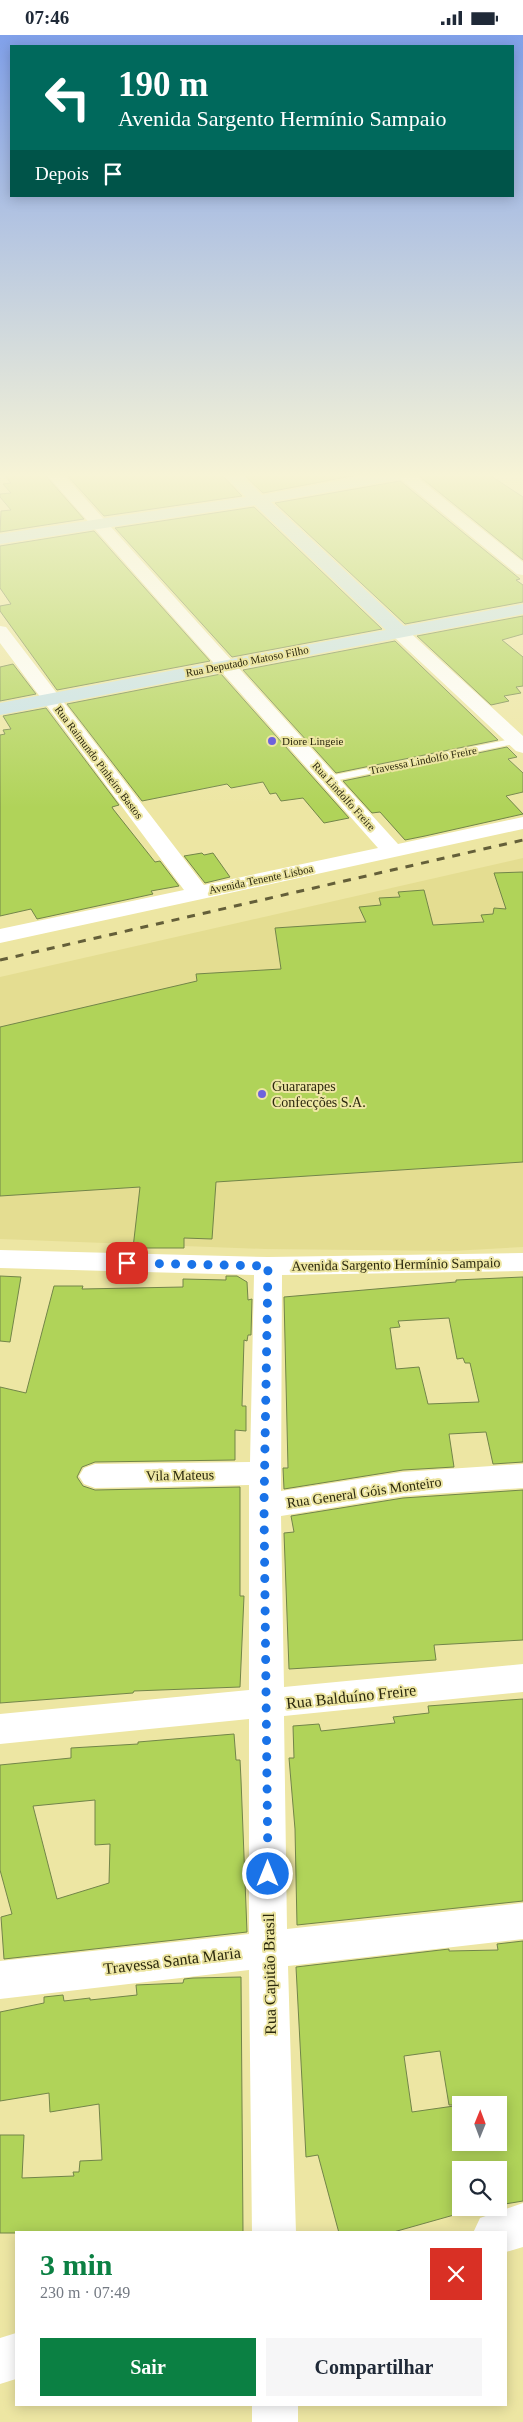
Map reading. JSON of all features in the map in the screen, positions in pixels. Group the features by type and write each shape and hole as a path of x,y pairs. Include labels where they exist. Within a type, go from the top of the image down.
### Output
{"street":[{"name":"Rua Lindolfo Freire","path":"154,585 394,851"},
{"path":"349,585 520,744"},
{"name":"Rua Deputado Matoso Filho","path":"0,709 523,609"},
{"name":"Rua Raimundo Pinheiro Bastos","path":"0,631 198,893"},
{"name":"Avenida Tenente Lisboa","path":"0,936 523,823"},
{"name":"Avenida Sargento Hermínio Sampaio","path":"0,1259 268,1266 523,1262"},
{"name":"Rua Capitão Brasil","path":"268,1266 264,1506 268,1949 274,2231"},
{"name":"Vila Mateus","path":"95,1477 266,1473"},
{"name":"Rua General Góis Monteiro","path":"264,1506 403,1484 523,1475"},
{"name":"Rua Balduíno Freire","path":"0,1729 523,1678"},
{"name":"Travessa Santa Maria","path":"0,1980 523,1921"},
{"path":"502,2231 523,2225"},
{"path":"0,2361 15,2357"},
{"path":"275,2406 275,2422"}],"lane":[{"name":"Travessa Lindolfo Freire","path":"329,779 520,744"}],"shaded area":[{"name":"Guararapes Confecções S.A.","path":"523,858 523,1247 452,1251 265,1249 0,1239 0,977"}],"building":[{"path":"0,585 143,585 210,661 57,690 0,611 0,606 11,604"},
{"path":"167,585 336,585 382,629 232,657"},
{"path":"364,585 523,585 523,602 405,624"},
{"path":"523,616 523,634 502,640 523,657 523,686 516,687 521,693 504,696 509,701 491,705 417,636"},
{"path":"395,641 498,740 336,773 243,670"},
{"path":"13,664 36,694 0,701 0,667"},
{"path":"221,674 349,818 324,823 303,798 281,801 276,793 270,794 263,782 231,788 227,784 142,801 67,704"},
{"path":"46,708 119,805 112,807 113,809 155,862 160,861 179,886 151,891 153,894 37,919 31,909 0,916 0,735 5,734 3,730 11,729 3,716"},
{"path":"507,747 517,757 508,759 523,773 523,792 506,796 523,814 425,836 405,840 380,812 372,813 343,781"},
{"path":"202,853 204,855 213,853 230,877 205,883 184,856"},
{"name":"Guararapes Confecções S.A.","path":"523,872 523,1162 216,1182 212,1239 184,1238 184,1248 133,1248 140,1187 0,1196 0,1027 197,981 196,974 281,969 275,928 366,922 359,907 381,905 379,898 400,897 398,892 424,890 433,925 484,922 481,915 493,914 494,908 506,909 494,873"},
{"path":"0,1276 21,1277 10,1342 0,1341"},
{"path":"226,1276 237,1276 247,1282 248,1300 252,1299 251,1335 248,1335 247,1341 244,1340 242,1406 246,1406 246,1431 235,1430 235,1460 95,1462 82,1467 77,1477 83,1486 95,1490 240,1487 240,1596 244,1596 240,1687 134,1691 133,1693 0,1703 0,1387 26,1393 54,1286 83,1286 82,1289 183,1287 183,1279 226,1280"},
{"path":"523,1277 523,1462 493,1464 486,1432 449,1434 454,1467 403,1470 284,1489 283,1468 288,1468 284,1297 456,1282 456,1280","holes":["449,1318 457,1359 463,1358 465,1363 470,1363 479,1402 428,1404 419,1367 396,1369 390,1328 400,1327 398,1321"]},
{"path":"523,1490 523,1640 434,1645 436,1660 289,1669 284,1533 294,1532 291,1516 403,1498"},
{"path":"523,1699 523,1901 297,1925 295,1829 289,1758 294,1758 293,1726 319,1724 321,1731 395,1723 393,1717 429,1713 428,1706"},
{"path":"234,1734 236,1760 240,1760 247,1932 4,1959 1,1917 12,1914 0,1870 0,1765 71,1758 71,1748 138,1744 138,1742","holes":["95,1800 95,1845 110,1844 109,1883 57,1899 33,1806"]},
{"path":"523,1941 523,2201 507,2204 507,2161 452,2161 452,2216 397,2231 338,2231 318,2155 306,2157 296,1967 449,1949 449,1951 498,1950 497,1944"},
{"path":"241,1977 243,2231 15,2231 15,2233 0,2233 0,2135 24,2135 22,2178 74,2176 73,2172 79,2172 80,2161 102,2160 99,2104 50,2112 49,2093 0,2101 0,2012 44,2003 44,1997 63,1995 64,2001 137,1995 136,1985 183,1983 184,1979"}],"railway":[{"path":"0,960 523,840"}],"place":[{"name":"Diore Lingeie","path":"272,741"},
{"name":"Guararapes Confecções S.A.","path":"262,1094"}],"route":[{"path":"127,1263 268,1266 264,1506 268,1874"}]}
